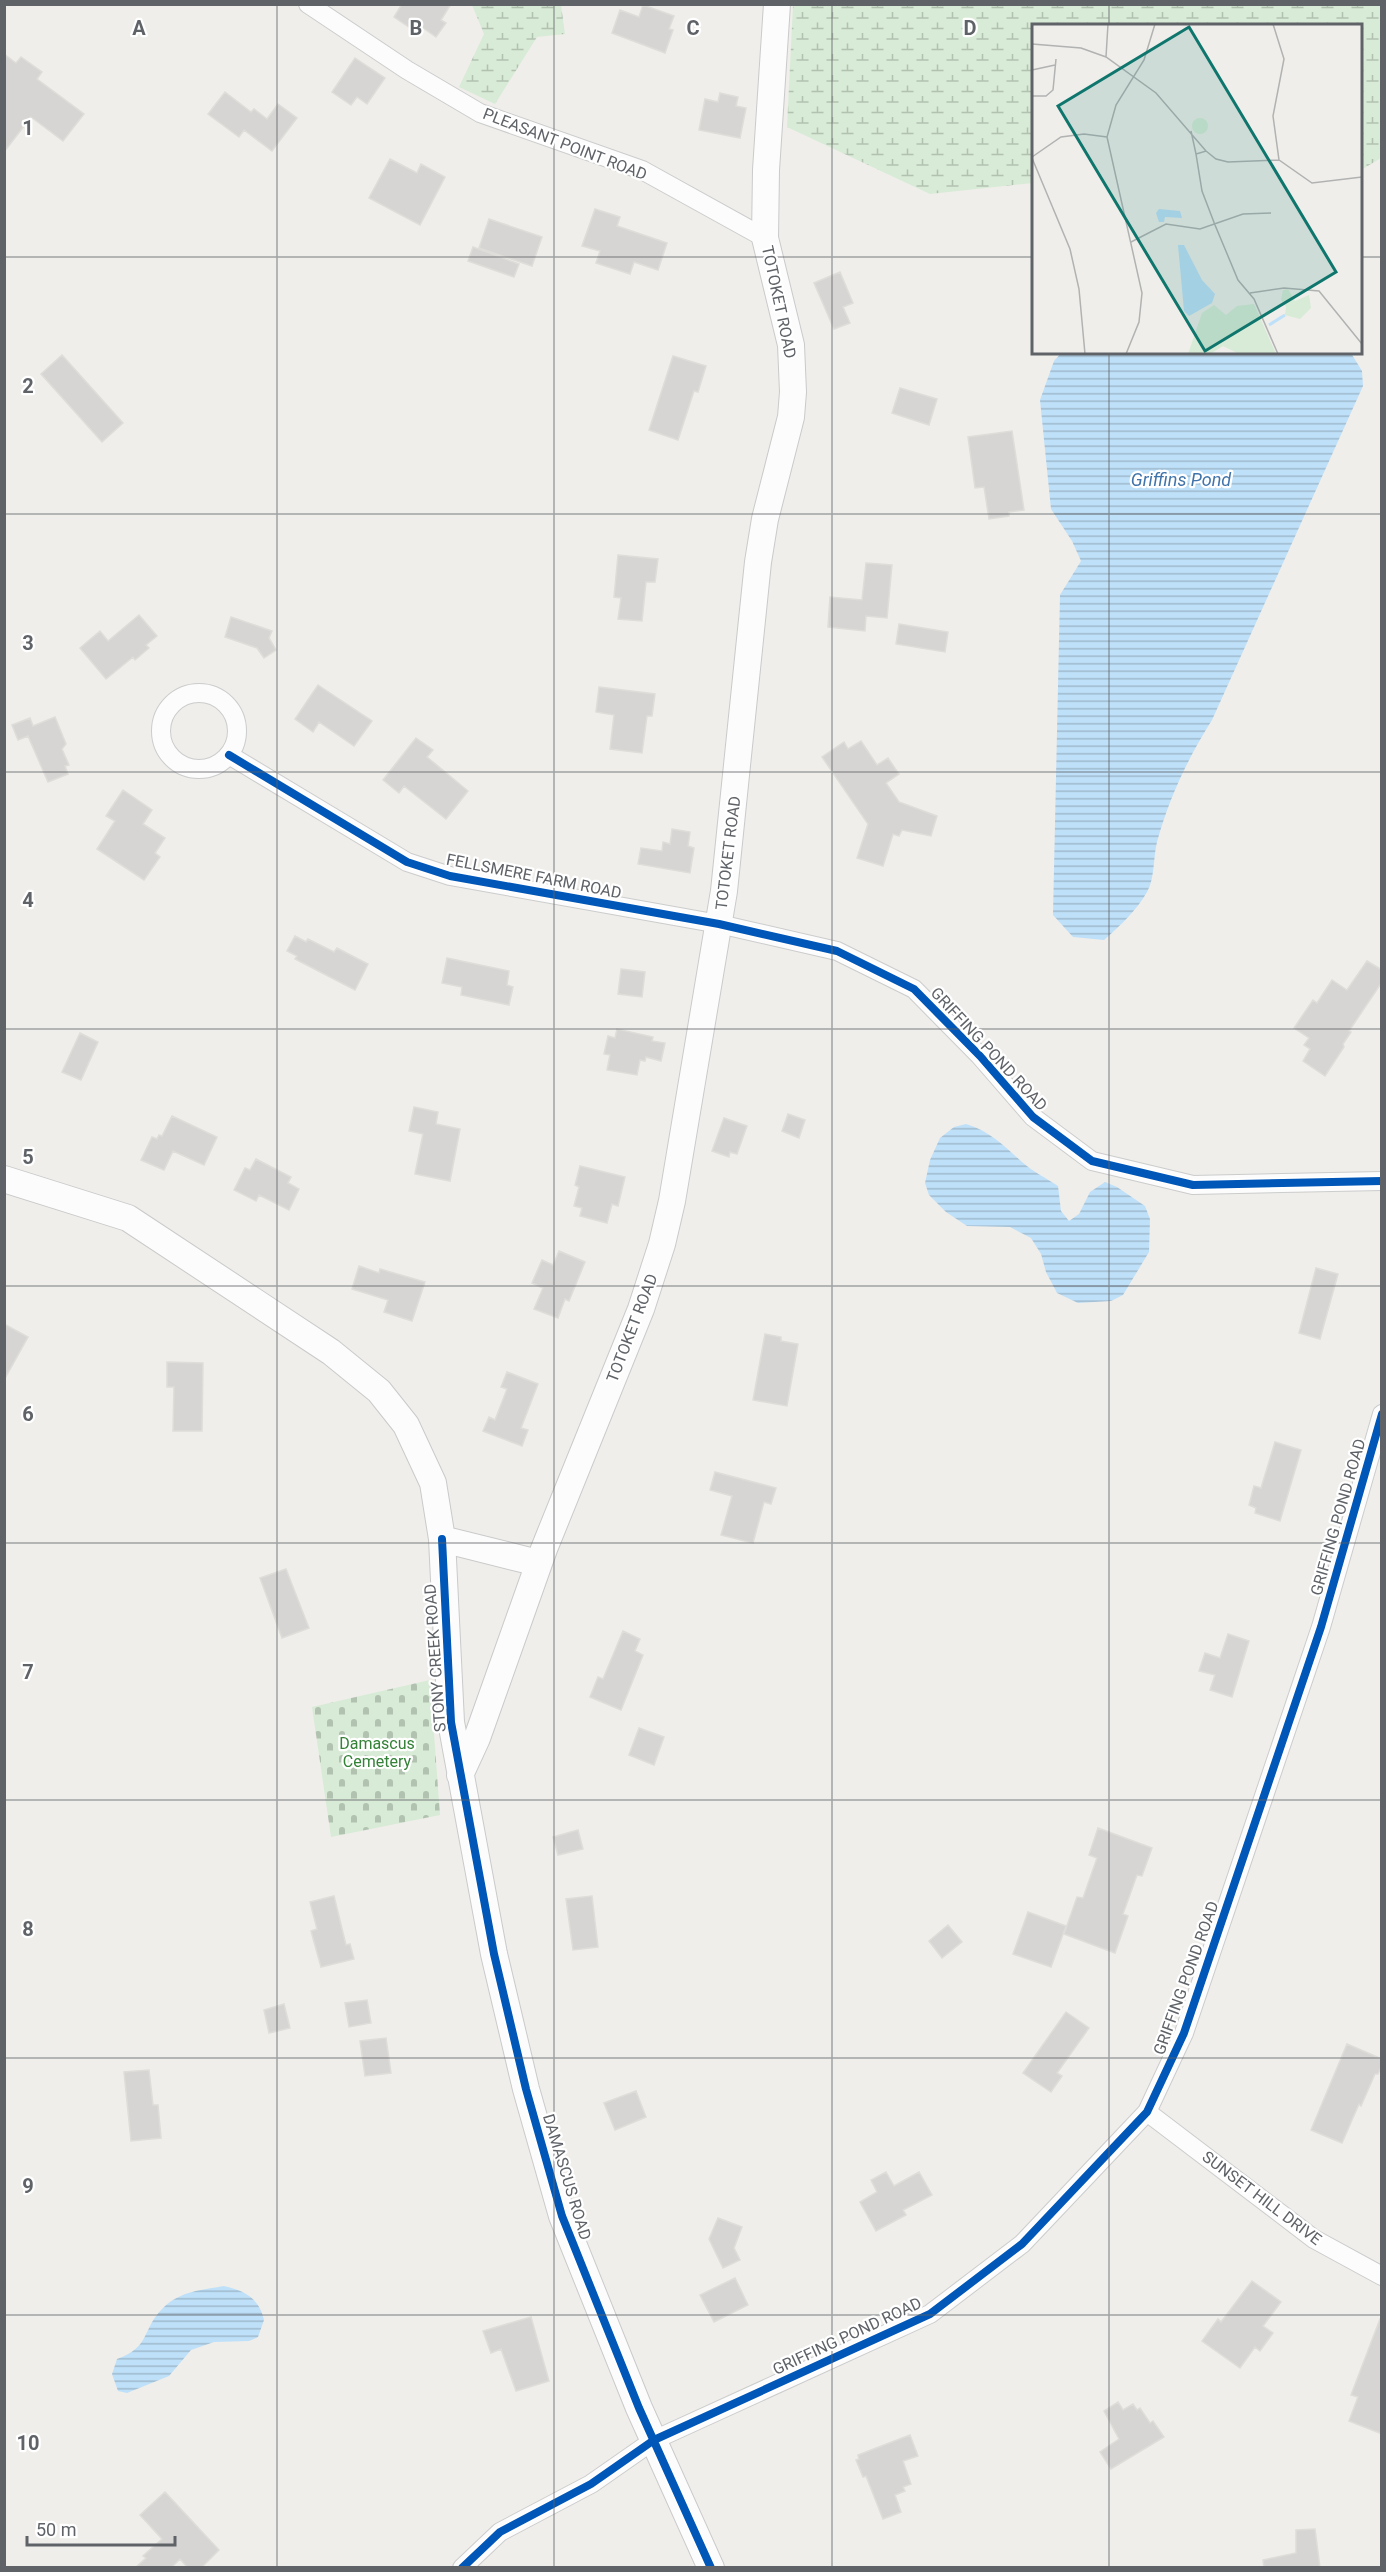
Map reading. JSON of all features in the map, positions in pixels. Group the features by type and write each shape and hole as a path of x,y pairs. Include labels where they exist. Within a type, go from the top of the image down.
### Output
{"main road":[{"name":"TOTOKET ROAD","path":"460,1775 477,1738 538,1563 637,1319 662,1244 676,1177 719,924 731,837 758,562 765,519 791,417 793,392 791,345 765,238 766,170 777,4"},
{"name":"STONY CREEK ROAD","path":"4,1179 128,1218 331,1352 379,1391 406,1425 433,1484 442,1539 448,1684 460,1775"},
{"path":"442,1539 538,1563"},
{"name":"DAMASCUS ROAD","path":"460,1775 495,1954 523,2078 562,2216 654,2440 711,2568"}],"street":[{"name":"PLEASANT POINT ROAD","path":"308,4 407,70 480,113 642,170 765,238"},
{"path":"194,693 209,695 222,701 232,712 237,727 236,742 229,755 218,765 203,769 189,768 175,761 165,750 161,736 162,721 168,708 180,698 194,693"},
{"name":"FELLSMERE FARM ROAD","path":"229,755 407,862 450,876 719,924"},
{"name":"GRIFFING POND ROAD","path":"719,924 837,951 914,989 980,1056 1033,1117 1092,1161 1193,1185 1382,1181"},
{"name":"GRIFFING POND ROAD","path":"462,2568 500,2532 591,2484 654,2440 930,2314 1022,2244 1148,2112 1184,2033 1318,1638 1382,1414"},
{"name":"SUNSET HILL DRIVE","path":"1148,2112 1314,2239 1382,2276"}],"green space":[{"path":"472,5 561,5 565,34 537,37 495,104 459,87 484,34"},
{"path":"793,5 1381,5 1381,158 1362,169 1362,24 1032,24 1032,183 930,194 787,127"},
{"name":"Damascus Cemetery","path":"430,1680 440,1815 331,1837 312,1707"}],"water":[{"name":"Griffins Pond","path":"1060,354 1352,354 1362,371 1363,386 1212,720 1173,794 1157,842 1150,886 1133,912 1104,940 1073,937 1053,915 1060,595 1081,561 1072,541 1051,509 1040,400 1054,361"},
{"path":"966,1124 990,1135 1026,1165 1058,1186 1061,1211 1069,1221 1079,1214 1090,1192 1105,1182 1117,1187 1145,1206 1150,1219 1149,1252 1123,1295 1111,1301 1078,1303 1057,1293 1046,1272 1041,1254 1031,1238 1010,1227 967,1226 946,1212 929,1195 925,1183 930,1160 940,1138 954,1127"},
{"path":"224,2286 245,2293 259,2306 264,2320 258,2337 249,2341 214,2342 191,2350 169,2376 127,2393 118,2391 112,2374 117,2359 128,2354 141,2343 163,2308 184,2295"}],"building":[{"path":"402,4 451,4 441,20 446,23 436,37 423,28 419,34 394,17"},
{"path":"643,5 674,16 669,29 673,30 665,53 612,33 620,10 639,17"},
{"path":"4,54 16,63 21,57 42,72 37,79 84,114 63,141 31,117 4,152"},
{"path":"355,58 385,78 367,104 357,97 351,105 332,92"},
{"path":"225,92 251,112 254,109 267,119 278,104 297,118 272,151 244,130 239,137 208,114"},
{"path":"720,93 738,97 736,106 746,108 740,138 699,130 705,99 718,102"},
{"path":"390,159 417,173 421,164 445,177 420,225 369,198"},
{"path":"595,209 620,217 617,226 667,243 658,270 634,262 630,274 596,263 600,251 582,246"},
{"path":"489,219 542,237 532,266 479,248"},
{"path":"473,247 519,264 514,277 468,261"},
{"path":"840,272 853,303 843,307 850,323 834,329 814,283"},
{"path":"62,355 123,423 102,442 41,374"},
{"path":"673,356 706,366 698,392 694,391 678,440 649,430"},
{"path":"900,388 937,399 929,425 892,413"},
{"path":"1012,431 1024,510 1009,512 1009,516 989,519 984,487 975,488 968,437"},
{"path":"618,555 658,559 655,582 646,582 642,621 618,619 621,598 614,597"},
{"path":"866,563 892,565 887,618 866,616 865,631 828,627 830,597 862,600"},
{"path":"139,615 157,636 146,645 149,648 135,660 133,657 106,679 80,648 100,631 108,641"},
{"path":"231,617 272,631 269,638 276,650 264,658 257,648 225,637"},
{"path":"899,624 948,632 945,652 896,644"},
{"path":"318,685 372,721 354,746 319,722 313,732 295,719"},
{"path":"599,687 655,694 652,716 647,716 642,753 610,749 614,715 596,712"},
{"path":"55,717 66,744 62,749 69,765 65,766 68,774 48,782 28,736 18,740 12,725 30,718 33,726"},
{"path":"416,738 433,750 427,757 468,791 446,819 404,786 399,793 383,780"},
{"path":"861,741 877,765 888,758 899,774 886,783 899,802 937,816 931,836 902,830 899,836 893,834 883,866 857,858 868,824 822,757 844,742 848,749"},
{"path":"123,790 152,810 143,824 165,838 155,853 160,857 144,880 97,849 115,821 106,816"},
{"path":"672,829 690,832 688,846 694,848 690,873 638,864 641,848 662,851 663,842 670,844"},
{"path":"295,936 306,942 308,939 334,952 337,948 368,964 355,990 295,959 297,956 287,951"},
{"path":"447,958 509,971 507,985 513,987 509,1005 461,995 462,987 442,983"},
{"path":"1367,961 1382,970 1382,982 1349,1031 1351,1032 1343,1044 1344,1047 1325,1076 1303,1061 1310,1049 1304,1045 1309,1038 1294,1028 1313,1000 1317,1003 1332,980 1347,990"},
{"path":"621,969 645,972 642,997 618,994"},
{"path":"617,1029 653,1037 652,1041 665,1043 661,1061 646,1057 645,1061 640,1060 637,1075 607,1070 610,1055 604,1054 608,1036 615,1038"},
{"path":"80,1033 98,1042 81,1080 62,1072"},
{"path":"414,1107 438,1112 436,1124 460,1129 450,1181 415,1174 423,1134 409,1131"},
{"path":"788,1114 805,1120 799,1138 782,1131"},
{"path":"172,1116 217,1137 204,1165 173,1151 164,1170 141,1160 152,1137 157,1139 159,1135 162,1136"},
{"path":"724,1118 747,1126 737,1154 730,1152 729,1157 712,1151"},
{"path":"256,1159 291,1177 288,1183 299,1189 289,1210 259,1195 256,1201 234,1190 245,1168 250,1170"},
{"path":"580,1166 625,1177 618,1206 612,1204 607,1223 580,1216 582,1208 574,1206 579,1187 575,1185"},
{"path":"559,1251 585,1262 569,1301 565,1299 558,1318 534,1309 543,1288 532,1283 542,1260 553,1265"},
{"path":"359,1266 379,1273 380,1269 425,1282 412,1321 384,1312 388,1300 352,1289"},
{"path":"1316,1268 1338,1274 1320,1339 1299,1333"},
{"path":"4,1324 28,1337 4,1380"},
{"path":"765,1334 781,1337 781,1341 798,1344 787,1406 753,1400"},
{"path":"167,1362 203,1363 202,1431 173,1431 174,1387 167,1387"},
{"path":"507,1372 538,1384 521,1428 528,1430 522,1446 483,1431 489,1417 495,1420 507,1389 501,1387"},
{"path":"1275,1442 1301,1450 1280,1521 1255,1513 1256,1508 1249,1505 1254,1486 1261,1488"},
{"path":"715,1472 776,1488 771,1504 764,1502 753,1543 721,1535 732,1496 710,1490"},
{"path":"286,1569 309,1628 282,1638 260,1578"},
{"path":"623,1631 640,1639 635,1651 643,1655 621,1710 590,1697 598,1677 603,1679"},
{"path":"1228,1634 1249,1641 1232,1697 1210,1690 1215,1675 1199,1671 1205,1653 1220,1658"},
{"path":"639,1728 664,1737 654,1765 629,1755"},
{"path":"1098,1828 1152,1848 1142,1876 1137,1875 1123,1914 1128,1916 1115,1953 1064,1934 1077,1897 1083,1898 1097,1858 1089,1855"},
{"path":"578,1830 583,1849 558,1855 553,1837"},
{"path":"334,1896 346,1945 350,1944 354,1959 321,1967 311,1931 317,1929 310,1902"},
{"path":"592,1896 598,1947 573,1950 566,1899"},
{"path":"1028,1912 1066,1926 1051,1967 1013,1954"},
{"path":"948,1925 962,1942 942,1958 929,1941"},
{"path":"367,2000 371,2023 349,2027 345,2003"},
{"path":"284,2004 290,2028 269,2033 264,2010"},
{"path":"1066,2012 1089,2028 1057,2073 1062,2076 1051,2092 1023,2073"},
{"path":"386,2038 391,2073 365,2076 360,2041"},
{"path":"1347,2044 1382,2059 1382,2065 1378,2074 1375,2074 1361,2106 1359,2104 1342,2143 1311,2130"},
{"path":"149,2070 153,2105 158,2105 161,2138 131,2141 124,2072"},
{"path":"636,2091 646,2117 615,2130 604,2103"},
{"path":"886,2172 894,2186 919,2172 932,2195 903,2210 906,2215 876,2231 860,2202 877,2192 871,2180"},
{"path":"718,2218 742,2227 734,2248 740,2260 723,2268 709,2239"},
{"path":"735,2278 748,2305 714,2322 700,2295"},
{"path":"1252,2281 1281,2302 1263,2326 1273,2333 1260,2351 1255,2347 1240,2368 1202,2341 1218,2319 1221,2322"},
{"path":"531,2317 549,2381 516,2391 501,2349 491,2353 483,2331"},
{"path":"1380,2319 1382,2319 1382,2434 1349,2421 1358,2397 1351,2395"},
{"path":"1118,2402 1123,2410 1133,2404 1137,2410 1140,2408 1150,2423 1153,2421 1164,2437 1111,2469 1100,2452 1119,2439 1104,2411"},
{"path":"910,2435 918,2456 903,2461 911,2484 903,2487 905,2491 895,2495 901,2512 883,2519 866,2476 863,2477 856,2460 859,2459 858,2455"},
{"path":"165,2492 219,2550 201,2568 188,2568 180,2559 171,2568 135,2568 146,2558 143,2556 162,2539 140,2515"},
{"path":"1315,2529 1320,2568 1264,2568 1263,2560 1296,2553 1296,2530"}],"cycle path":[{"path":"229,755 407,862 450,876 719,924 837,951 914,989 980,1056 1033,1117 1092,1161 1193,1185 1382,1181"},
{"path":"462,2568 500,2532 591,2484 654,2440 930,2314 1022,2244 1147,2112 1184,2033 1321,1627 1382,1414"},
{"path":"442,1539 451,1722 494,1954 526,2089 562,2216 639,2408 711,2568"}]}
